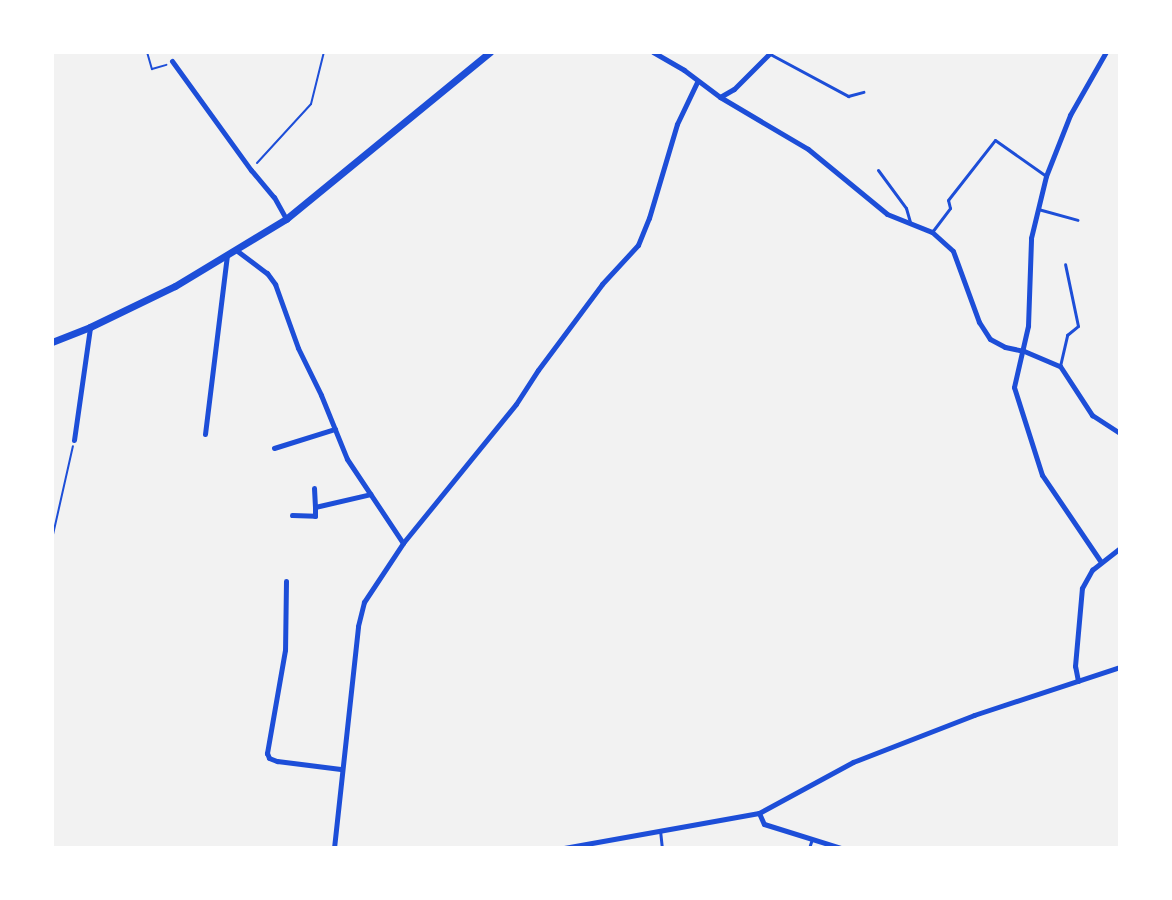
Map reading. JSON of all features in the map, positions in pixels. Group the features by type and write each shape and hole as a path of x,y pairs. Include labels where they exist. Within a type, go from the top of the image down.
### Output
{"street":[{"path":"52,342 90,327 175,286 286,219 490,52"},
{"path":"653,52 684,70 696,82 720,98 794,139 887,213 932,232 953,251 979,322 990,339 1005,347 1024,351 1060,366 1092,415 1119,433"},
{"path":"1101,562 1042,475 1014,387 1028,326 1031,238 1046,176 1070,115 1106,52"},
{"path":"720,98 734,89 771,53"},
{"path":"172,61 251,170 274,197 286,219"},
{"path":"334,848 360,614 370,590 403,543 511,411 538,370 602,284 638,245 649,218 677,124 696,82"},
{"path":"237,250 267,273 275,284 298,348 347,459 403,543"},
{"path":"205,434 227,256"},
{"path":"74,441 90,327"},
{"path":"274,448 335,429"},
{"path":"292,515 315,516 314,488"},
{"path":"315,507 371,494"},
{"path":"1078,681 1075,666 1080,596 1087,578 1101,562 1119,548"},
{"path":"286,581 285,650 267,753 269,758 277,761 341,769"},
{"path":"564,848 660,828 759,813 853,762 974,716 1119,667"},
{"path":"759,813 764,824 841,848"}],"lane":[{"path":"771,53 848,96 863,92"},
{"path":"932,232 950,208 948,200 994,140 1046,176"},
{"path":"878,170 906,208 910,223"},
{"path":"1038,209 1078,220"},
{"path":"1060,366 1067,335 1078,326 1065,264"},
{"path":"660,828 662,848"},
{"path":"809,848 812,839"}],"path":[{"path":"147,52 152,69 172,61"},
{"path":"251,170 311,104 324,52"},
{"path":"52,539 74,441"}]}
